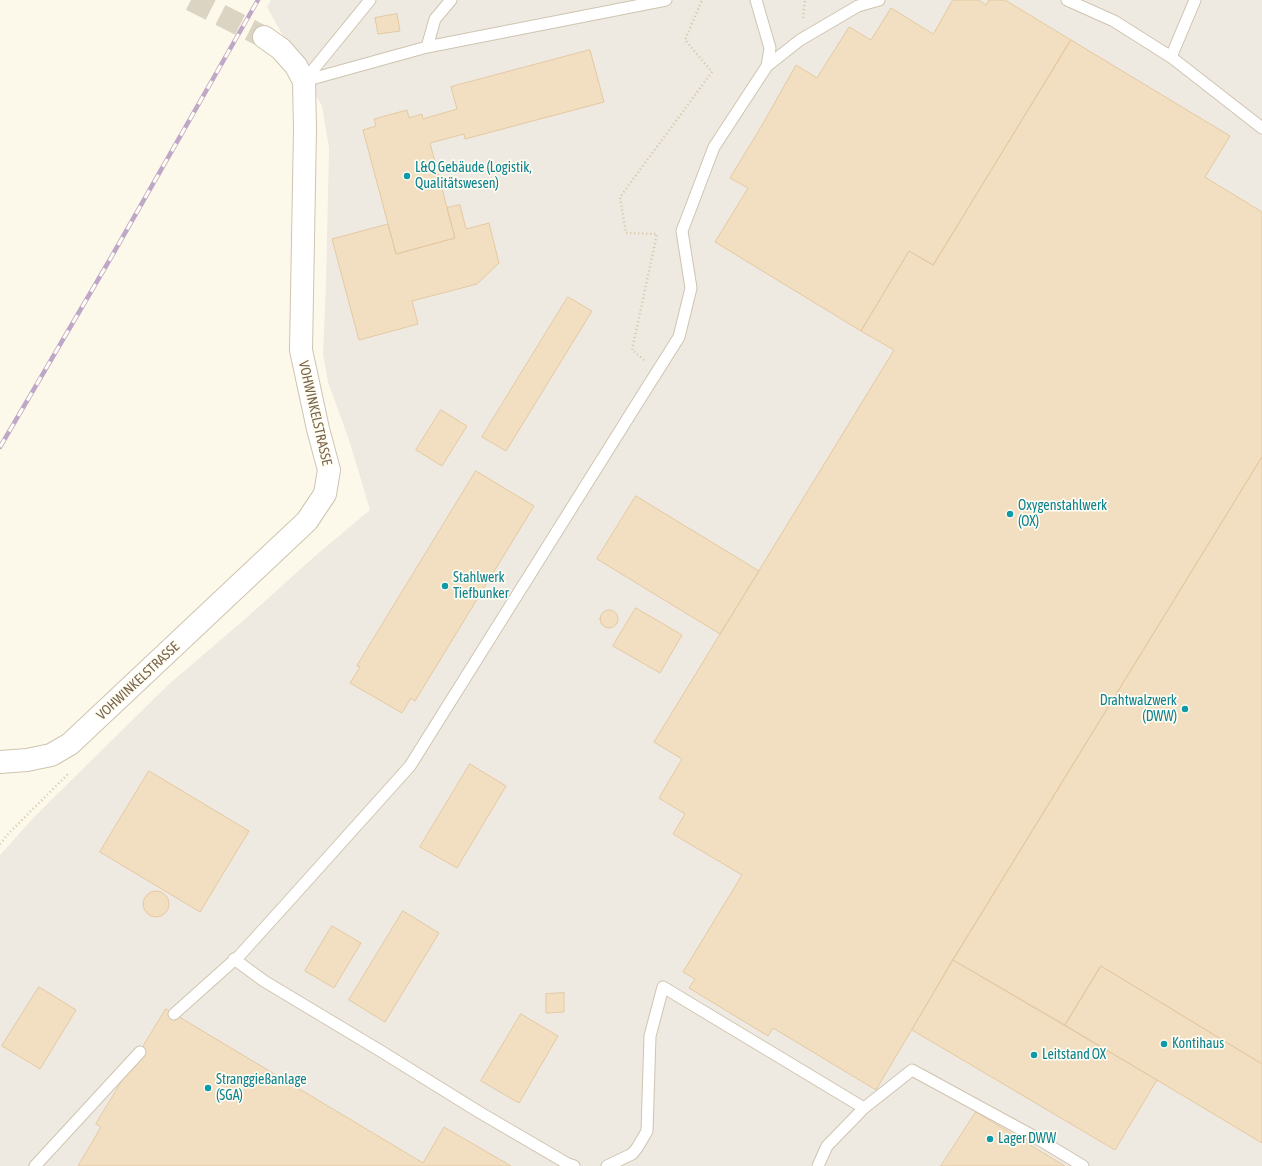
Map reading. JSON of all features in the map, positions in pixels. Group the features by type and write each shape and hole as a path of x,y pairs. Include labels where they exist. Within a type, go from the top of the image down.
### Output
{"street":[{"name":"VOHWINKELSTRASSE","path":"0,762 27,760 51,755 70,744 307,521 325,494 329,470 318,429 301,350 305,129 304,81 296,66 281,49 264,37"}],"lane":[{"path":"304,81 370,0"},
{"path":"427,47 435,20 451,0"},
{"path":"304,81 427,47 666,0"},
{"path":"756,0 770,48 767,66"},
{"path":"174,1014 240,955 410,766 679,337 691,288 682,231 714,147 767,66 800,40 813,32 858,6 879,0"},
{"path":"1067,0 1114,21 1171,57 1262,128"},
{"path":"1171,57 1195,0"},
{"path":"234,959 264,981 479,1112 568,1164 574,1166"},
{"path":"610,1165 632,1154 647,1131 650,1036 663,986 864,1108"},
{"path":"35,1166 140,1052"},
{"path":"818,1166 827,1146 864,1108 912,1070 1083,1166"}],"path":[{"path":"657,371 632,350 657,234 626,233 620,198 712,72 685,40 702,0"},
{"path":"802,24 805,0"}],"shaded area":[{"path":"271,0 1262,0 1262,1166 0,1166 0,855 36,815 169,684 245,619 315,556 370,510 350,443 328,382 323,354 329,148 322,106 267,7"}],"building":[{"path":"953,0 979,0 986,5 989,0 1005,0 1071,40 933,265 909,251 861,331 715,242 748,188 730,178 796,65 817,78 849,27 871,40 891,8 933,34"},
{"path":"397,14 400,31 378,34 375,18"},
{"name":"Oxygenstahlwerk (OX)","path":"1071,40 1230,136 1205,177 1262,212 1262,457 953,960 876,1090 773,1028 768,1036 689,988 695,979 683,972 742,875 673,834 685,814 659,798 682,759 654,742 894,350 861,331 909,251 933,265"},
{"name":"L&Q Gebäude (Logistik, Qualitätswesen)","path":"590,50 604,102 465,139 464,134 430,143 455,238 396,254 363,130 376,126 374,119 407,110 409,118 422,114 423,119 457,109 451,87"},
{"path":"460,205 466,229 489,223 499,263 477,284 412,301 418,324 359,340 332,239 388,224 396,254 455,238 447,208"},
{"path":"568,297 592,311 506,451 482,437"},
{"path":"441,410 467,426 442,466 416,450"},
{"name":"Drahtwalzwerk (DWW)","path":"1262,457 1262,1064 1101,966 1065,1025 953,960"},
{"name":"Stahlwerk Tiefbunker","path":"476,471 534,506 415,701 411,698 402,713 350,683 360,667 357,666"},
{"path":"636,496 759,571 720,634 597,559"},
{"path":"636,608 682,635 660,673 613,646"},
{"path":"609,610 616,612 618,619 616,626 609,628 602,626 600,619 602,612"},
{"path":"470,764 506,786 457,868 420,847"},
{"path":"149,771 249,831 200,912 100,852"},
{"path":"156,891 165,895 169,904 165,913 156,917 147,913 143,904 147,895"},
{"path":"403,911 439,933 385,1022 349,1000"},
{"path":"332,926 361,943 334,988 305,971"},
{"name":"Leitstand OX","path":"953,960 1157,1080 1115,1150 912,1030"},
{"name":"Kontihaus","path":"1101,966 1262,1064 1262,1143 1065,1025"},
{"path":"39,987 76,1010 40,1069 2,1046"},
{"path":"564,993 564,1012 546,1013 546,994"},
{"name":"Stranggießanlage (SGA)","path":"166,1009 423,1163 444,1127 511,1166 78,1166 101,1127 96,1124"},
{"path":"521,1014 558,1036 519,1103 481,1081"},
{"name":"Lager DWW","path":"976,1112 1065,1166 941,1166"}],"tunnel":[{"path":"191,0 264,37"}],"railway":[{"path":"0,447 109,261 258,0"}],"place":[{"name":"L&Q Gebäude (Logistik, Qualitätswesen)","path":"407,176"},
{"name":"Oxygenstahlwerk (OX)","path":"1010,514"},
{"name":"Stahlwerk Tiefbunker","path":"445,586"},
{"name":"Drahtwalzwerk (DWW)","path":"1185,709"},
{"name":"Kontihaus","path":"1164,1044"},
{"name":"Leitstand OX","path":"1034,1055"},
{"name":"Stranggießanlage (SGA)","path":"208,1088"},
{"name":"Lager DWW","path":"990,1139"}]}
